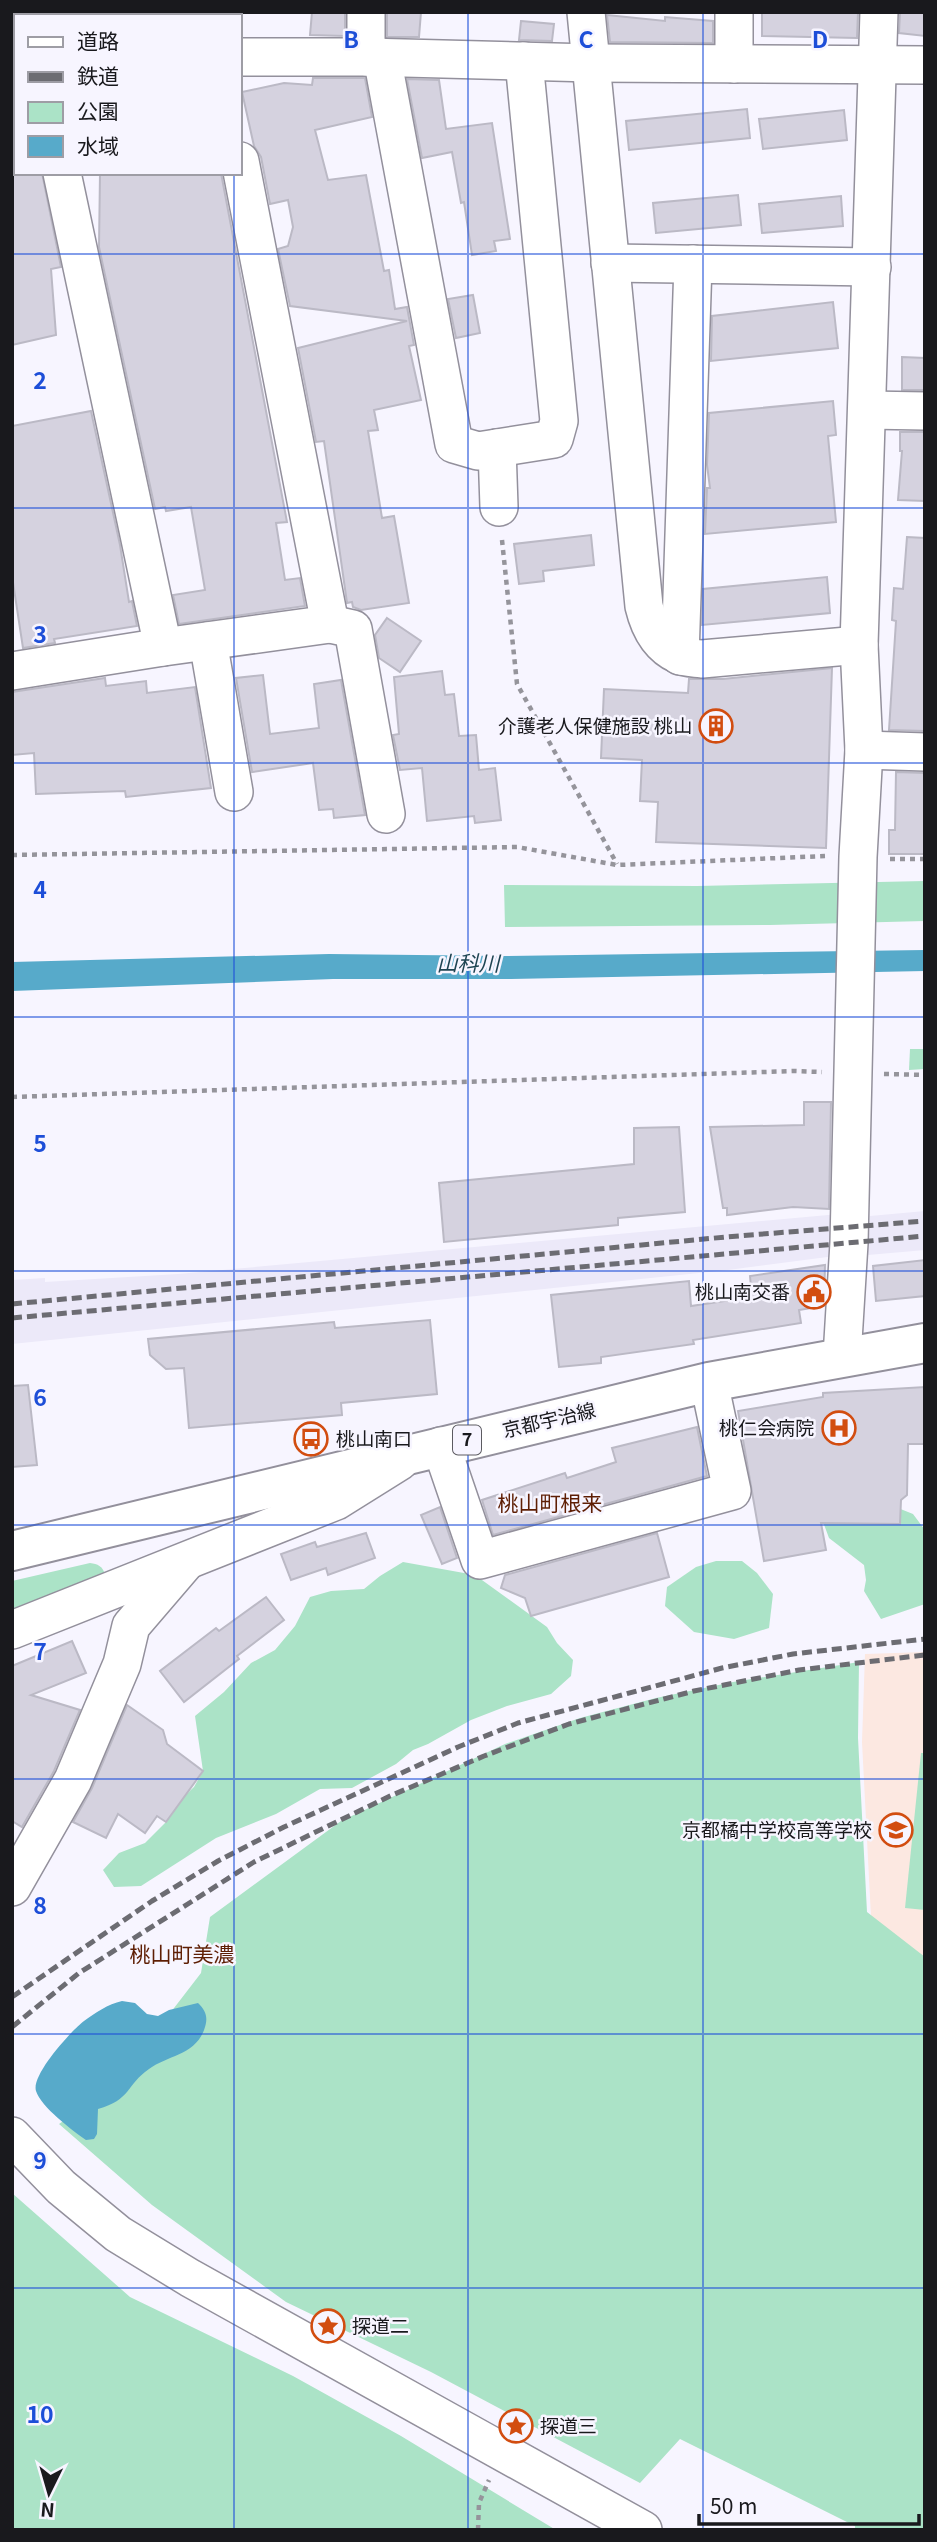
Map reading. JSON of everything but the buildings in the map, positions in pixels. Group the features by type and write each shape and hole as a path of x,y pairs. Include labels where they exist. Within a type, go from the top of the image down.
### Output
{"main road":[{"name":"京都宇治線","path":"12,1551 709,1382 925,1343"}],"street":[{"path":"366,12 454,444 478,451 554,439 559,421 524,61"},
{"path":"586,12 648,626 660,641 680,656 702,659 859,645"},
{"path":"734,12 734,64"},
{"path":"842,1357 849,1244 852,1067 875,862 864,750 859,645 879,12"},
{"path":"242,57 925,65"},
{"path":"242,171 330,624"},
{"path":"62,175 163,647"},
{"path":"610,263 872,267"},
{"path":"680,656 694,264"},
{"path":"867,410 925,411"},
{"path":"497,448 499,507"},
{"path":"12,671 330,624 354,629 386,814"},
{"path":"208,641 234,793"},
{"path":"864,750 925,752"},
{"path":"12,1629 336,1501 425,1450 480,1560 733,1491 709,1382"},
{"path":"12,1888 73,1780 122,1664 131,1626 188,1559"},
{"path":"12,2136 61,2187 118,2234 190,2278 643,2530"}],"path":[{"path":"499,507 517,684 617,865"},
{"path":"12,855 517,847 617,865 809,856"},
{"path":"875,862 925,859"},
{"path":"12,1097 852,1067 925,1074"},
{"path":"478,2530 479,2503 501,2451"}],"shaded area":[{"path":"925,1211 925,1250 868,1255 870,1216"},
{"path":"839,1214 835,1256 728,1270 12,1344 12,1280 45,1278 45,1282 178,1274"},
{"name":"京都橘中学校高等学校","path":"925,1652 925,1959 871,1917 862,1742 865,1654"}],"green space":[{"path":"925,881 925,921 505,927 504,885 697,886"},
{"path":"910,1049 925,1049 925,1069 909,1070"},
{"path":"888,1504 913,1514 925,1530 925,1604 881,1619 864,1591 864,1565 829,1538 819,1511"},
{"path":"716,1561 742,1561 757,1573 773,1594 769,1628 734,1639 694,1632 665,1606 667,1587 696,1567"},
{"path":"403,1562 475,1575 547,1627 573,1660 571,1676 551,1694 507,1706 471,1720 413,1750 396,1764 352,1788 320,1789 276,1814 216,1838 141,1886 114,1887 103,1870 119,1853 145,1843 166,1822 172,1808 194,1787 203,1771 195,1716 224,1692 251,1663 275,1650 295,1626 310,1597 331,1591 364,1589"},
{"path":"90,1563 99,1566 105,1574 12,1617 12,1581"},
{"path":"859,1662 858,1738 867,1912 925,1957 925,2530 855,2530 855,2526 680,2439 640,2483 431,2372 286,2302 152,2205 59,2124 114,2086 201,1973 210,1917 341,1821 505,1744 580,1718 733,1682"},
{"path":"921,1753 925,1753 925,1910 905,1908"},
{"path":"12,2193 130,2297 293,2376 401,2436 556,2530 12,2530"}],"water":[{"name":"山科川","path":"925,950 925,971 511,979 333,979 12,991 12,962 329,954 505,956"},
{"path":"122,2001 135,2003 147,2014 158,2016 169,2010 198,2003 206,2014 205,2027 196,2043 189,2049 149,2069 123,2097 98,2109 97,2134 94,2139 86,2140 44,2104 36,2091 36,2084 53,2054 78,2026 102,2009"}],"railway":[{"path":"12,1304 925,1221"},
{"path":"12,1318 925,1236"},
{"path":"12,1997 152,1901 218,1861 284,1827 458,1747 518,1723 722,1668 793,1654 925,1639"},
{"path":"12,2027 79,1973 254,1862 390,1796 484,1756 569,1724 694,1691 799,1670 925,1655"}],"place":[{"name":"介護老人保健施設 桃山","path":"716,726"},
{"name":"桃山南交番","path":"814,1292"},
{"name":"桃仁会病院","path":"839,1428"},
{"name":"桃山南口","path":"311,1439"},
{"name":"京都橘中学校高等学校","path":"896,1830"},
{"name":"探道二","path":"328,2326"},
{"name":"探道三","path":"516,2426"}],"district":[{"name":"桃山町根来","path":"550,1504"},
{"name":"桃山町美濃","path":"182,1955"}]}
